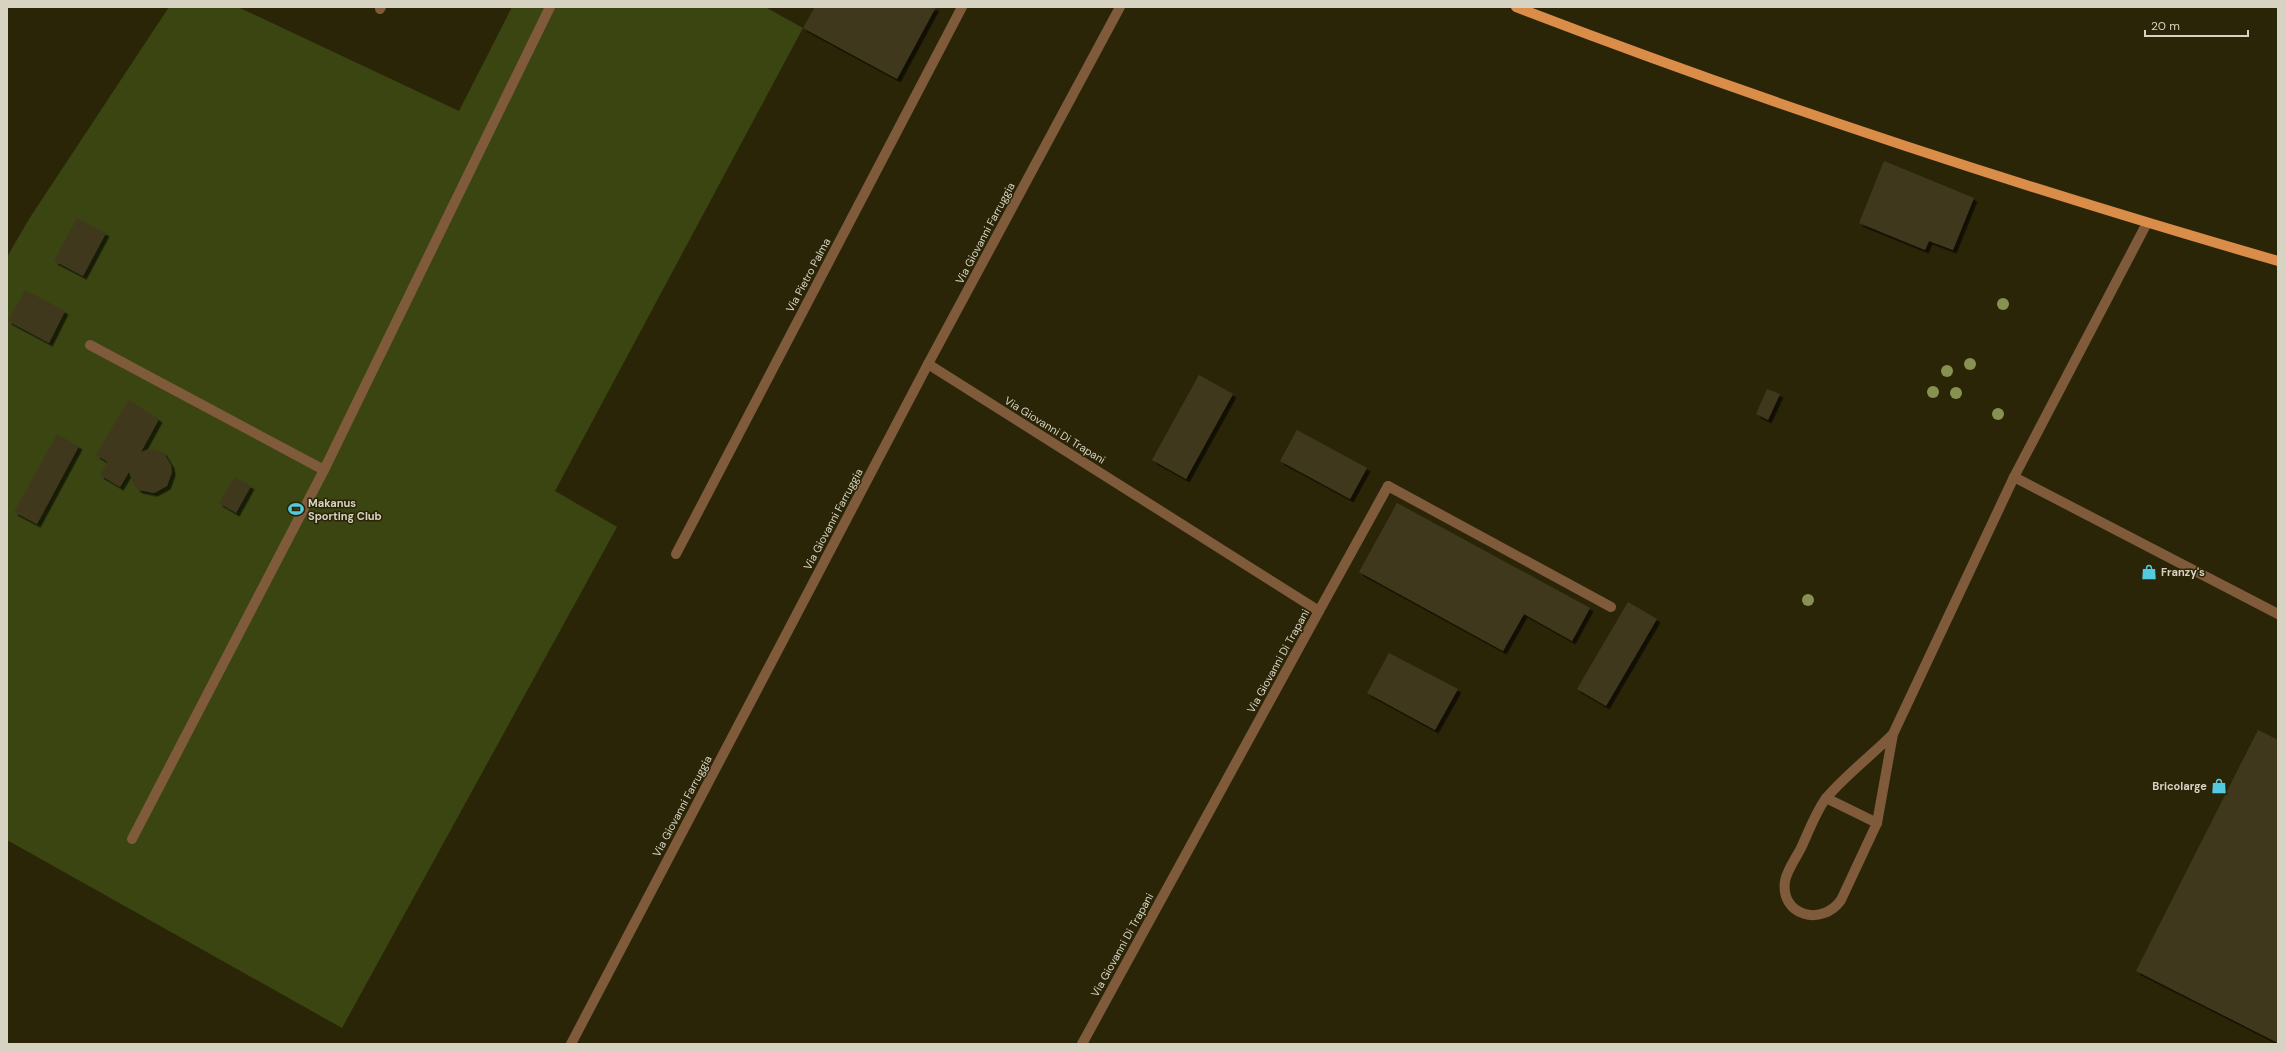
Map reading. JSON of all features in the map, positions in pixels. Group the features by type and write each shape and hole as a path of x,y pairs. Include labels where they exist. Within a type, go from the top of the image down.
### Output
{"main road":[{"path":"1516,7 1876,137 2146,223 2278,261"}],"street":[{"path":"132,839 324,470 550,7"},
{"name":"Via Pietro Palma","path":"676,554 962,7"},
{"name":"Via Giovanni Farruggia","path":"571,1044 928,364 1120,7"},
{"path":"1893,734 1826,798 1785,880 1788,898 1800,912 1818,916 1828,913 1836,908 1841,900 1877,823 1893,734 2014,477 2146,223"},
{"path":"90,345 324,470"},
{"name":"Via Giovanni Di Trapani","path":"928,364 1319,611 1082,1044"},
{"path":"2014,477 2278,614"},
{"path":"1319,611 1388,486 1611,608"},
{"path":"1826,798 1877,823"}],"green space":[{"name":"Makanus Sporting Club","path":"169,7 238,7 459,111 512,7 765,7 803,28 555,491 617,527 342,1028 7,840 7,257 29,219"}],"building":[{"path":"815,7 936,7 897,79 803,28"},
{"path":"1884,161 1974,198 1953,250 1929,241 1925,250 1859,223"},
{"path":"77,218 106,233 83,276 54,261"},
{"path":"25,290 65,311 49,343 8,321"},
{"path":"1199,375 1233,394 1186,479 1152,460"},
{"path":"1767,389 1780,394 1768,420 1756,414"},
{"path":"128,400 159,419 141,452 149,449 163,452 171,465 172,472 167,486 154,493 139,490 134,485 129,472 120,487 100,475 108,462 96,455"},
{"path":"1297,430 1367,468 1350,499 1280,461"},
{"path":"57,434 79,446 37,524 14,512"},
{"path":"234,477 251,486 236,513 219,503"},
{"path":"1397,503 1590,608 1572,641 1524,614 1503,651 1359,572"},
{"path":"1628,602 1657,619 1606,706 1577,689"},
{"path":"1389,653 1458,689 1435,730 1367,693"},
{"path":"2258,730 2278,740 2278,1043 2136,971"}],"place":[{"name":"Makanus Sporting Club","path":"296,509"},
{"name":"Franzy's","path":"2149,572"},
{"name":"Bricolarge","path":"2219,786"}]}
